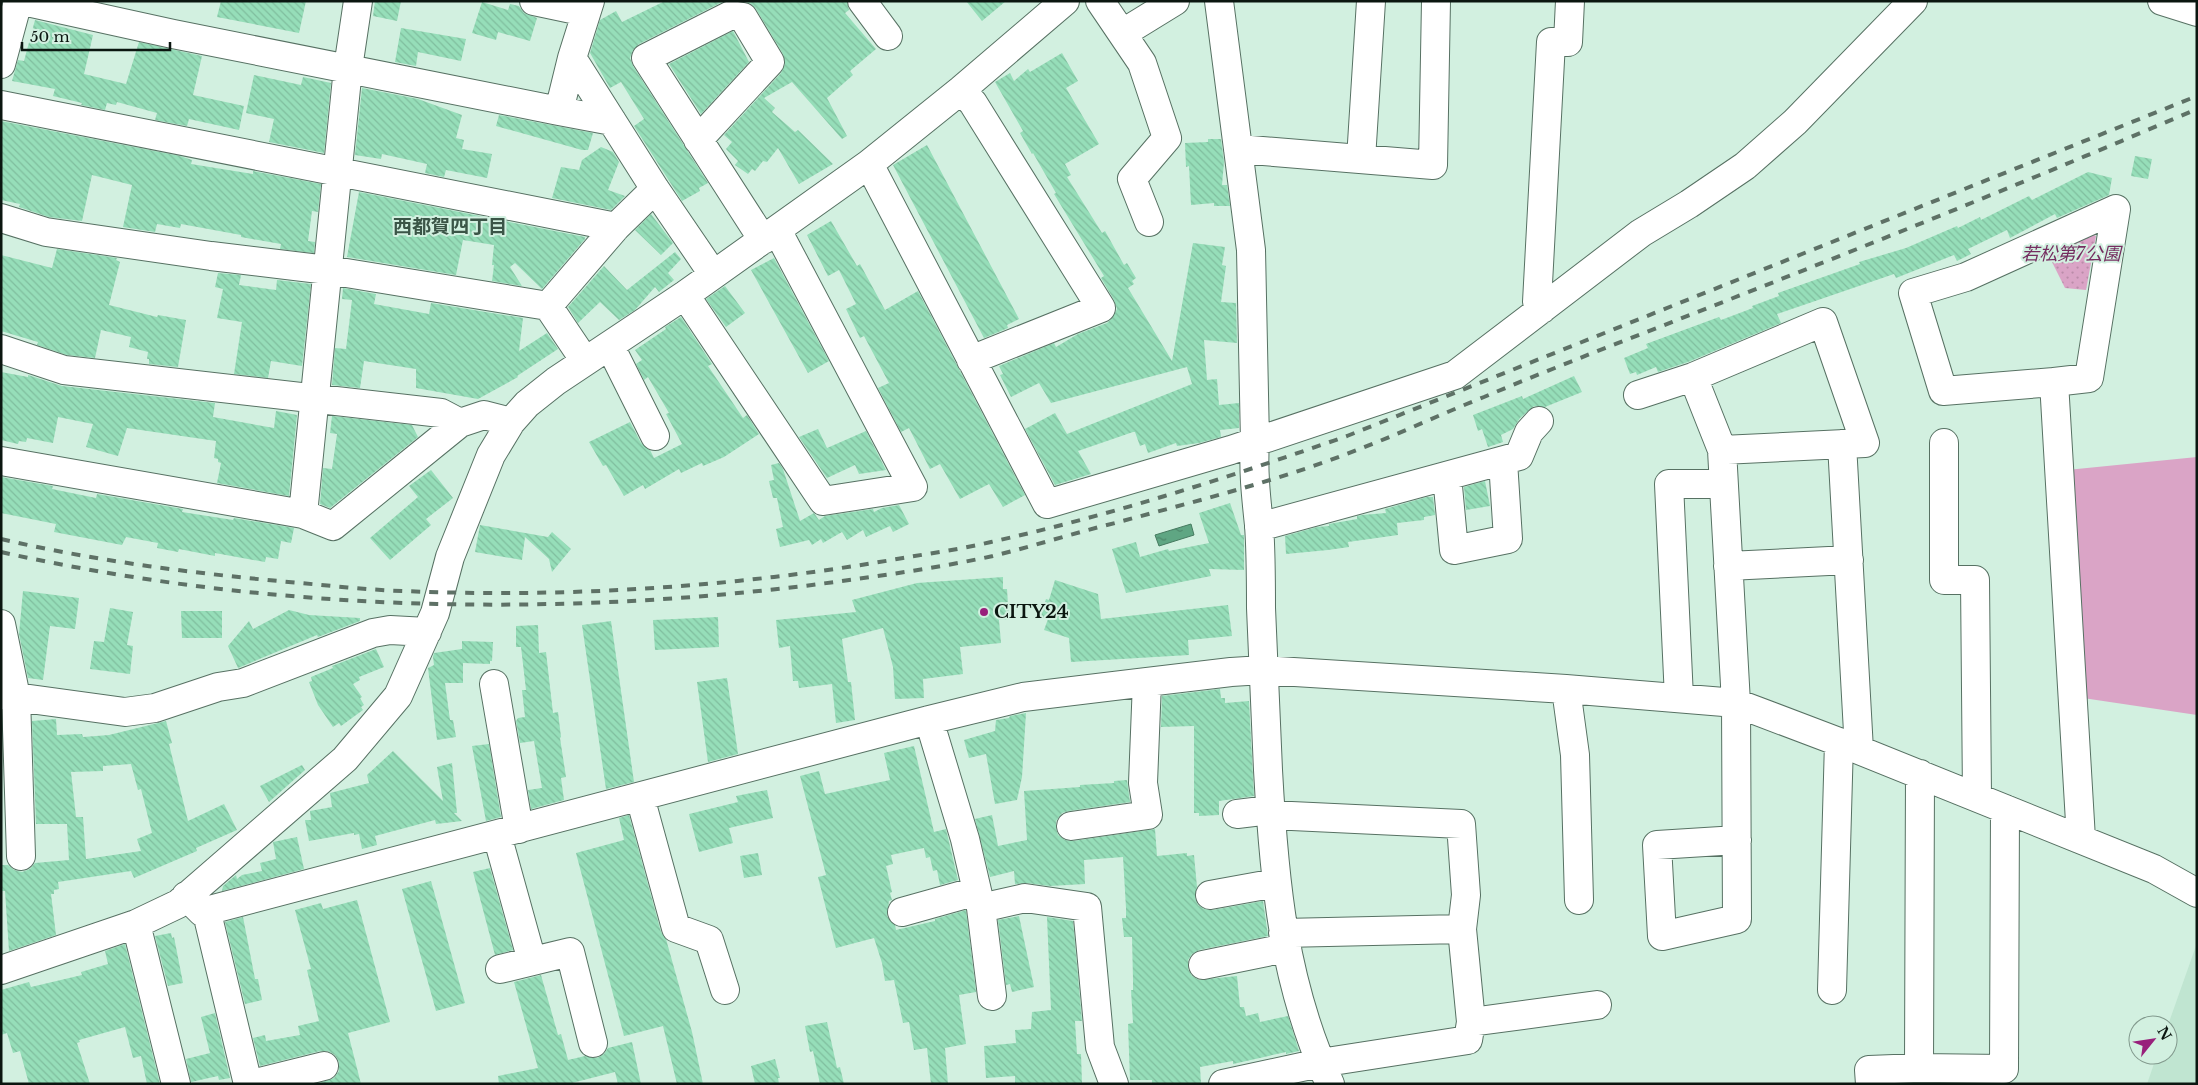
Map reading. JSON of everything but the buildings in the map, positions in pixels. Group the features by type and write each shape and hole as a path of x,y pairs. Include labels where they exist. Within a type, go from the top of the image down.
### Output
{"street":[{"path":"1,64 18,1"},
{"path":"23,1 173,34 612,121"},
{"path":"303,514 348,68 358,1"},
{"path":"534,1 588,7 572,58 559,112"},
{"path":"862,1 888,36"},
{"path":"196,903 345,759 398,696 438,604 450,557 487,464 511,422 527,404 585,361 685,295 869,164 961,90 1065,1"},
{"path":"1100,1 1142,63 1168,138 1132,179 1150,222"},
{"path":"1123,33 1175,1"},
{"path":"1219,1 1251,250 1255,442 1253,469 1259,527 1263,670 1270,813 1276,883 1285,941 1299,1001 1325,1074"},
{"path":"1360,159 1371,1"},
{"path":"1238,149 1433,164 1436,1"},
{"path":"1542,309 1537,302 1550,42 1568,42 1570,1"},
{"path":"869,164 1047,504 1255,442 1455,375 1641,233 1689,204 1745,166 1795,122 1914,1"},
{"path":"2162,1 2197,12"},
{"path":"685,295 823,502 913,487 770,235 698,140 646,58 731,15 743,17 770,62 698,140"},
{"path":"572,58 655,189 713,274"},
{"path":"961,90 973,103 1101,308 972,360"},
{"path":"1,105 616,227"},
{"path":"548,306 616,227 655,189"},
{"path":"2116,209 2089,378 2054,382 1943,391 1913,294 1966,277 2116,209"},
{"path":"1,218 46,232 210,256 328,270 548,306 585,361"},
{"path":"1638,395 1693,377 1823,322 1865,443 1722,450"},
{"path":"610,346 655,436"},
{"path":"1,349 64,370 316,400 441,412 460,423"},
{"path":"1693,377 1722,450 1736,703 1737,840"},
{"path":"2054,382 2081,839"},
{"path":"1,461 303,514 332,526 460,423 484,415 511,422"},
{"path":"1259,527 1519,456 1528,432 1539,421"},
{"path":"1944,443 1944,580 1975,580 1977,798"},
{"path":"1832,990 1849,746 1849,560 1842,444"},
{"path":"1446,476 1454,550 1508,539 1503,461"},
{"path":"1679,698 1669,484 1723,484"},
{"path":"1728,566 1849,560"},
{"path":"1,624 9,696 21,856"},
{"path":"9,696 125,712 155,708 218,687 243,683 373,633 390,630 426,632"},
{"path":"1,970 136,924 178,904 196,903 508,832 1022,697 1231,672 1263,670 1566,689 1736,703 1920,774 2154,869 2197,893"},
{"path":"1083,831 1148,816 1143,783 1147,682"},
{"path":"494,684 508,832 532,961"},
{"path":"1566,689 1575,755 1579,900"},
{"path":"929,720 965,839 980,900 992,996"},
{"path":"1919,1068 1920,774"},
{"path":"640,797 676,928 709,940 724,990"},
{"path":"1870,1084 1869,1070 1919,1068 2004,1069 2005,809"},
{"path":"1223,1084 1325,1074 1468,1040 1472,1022 1462,929 1466,894 1462,824 1270,813 1237,814"},
{"path":"1210,895 1276,883"},
{"path":"902,912 980,900 1025,898 1087,907 1100,1047 1114,1084"},
{"path":"196,903 248,1084"},
{"path":"136,924 176,1084"},
{"path":"1203,965 1285,941 1462,929"},
{"path":"500,969 570,952 594,1043"},
{"path":"1472,1022 1597,1006"},
{"path":"252,1084 324,1066"}],"shaded area":[{"path":"2197,943 2197,1084 2147,1084 2154,1065 2178,1065 2178,1015 2172,1015"}],"green space":[{"name":"若松第7公園","path":"2080,227 2096,236 2086,290 2065,288 2043,244"},
{"path":"2197,457 2197,715 2083,698 2067,470"}],"water":[{"path":"1191,524 1194,535 1159,546 1155,535"}],"railway":[{"path":"1,539 112,561 225,576 377,590 466,593 591,591 716,583 841,568 969,547 1126,507 1259,466 1347,436 2197,96"},
{"path":"1,552 101,572 202,587 303,597 405,603 507,605 609,602 711,595 835,582 970,561 1267,481 1327,461 1373,444 1537,375 1970,203 2197,109"}],"place":[{"name":"CITY24","path":"984,612"}],"district":[{"name":"西都賀四丁目","path":"450,226"}]}
